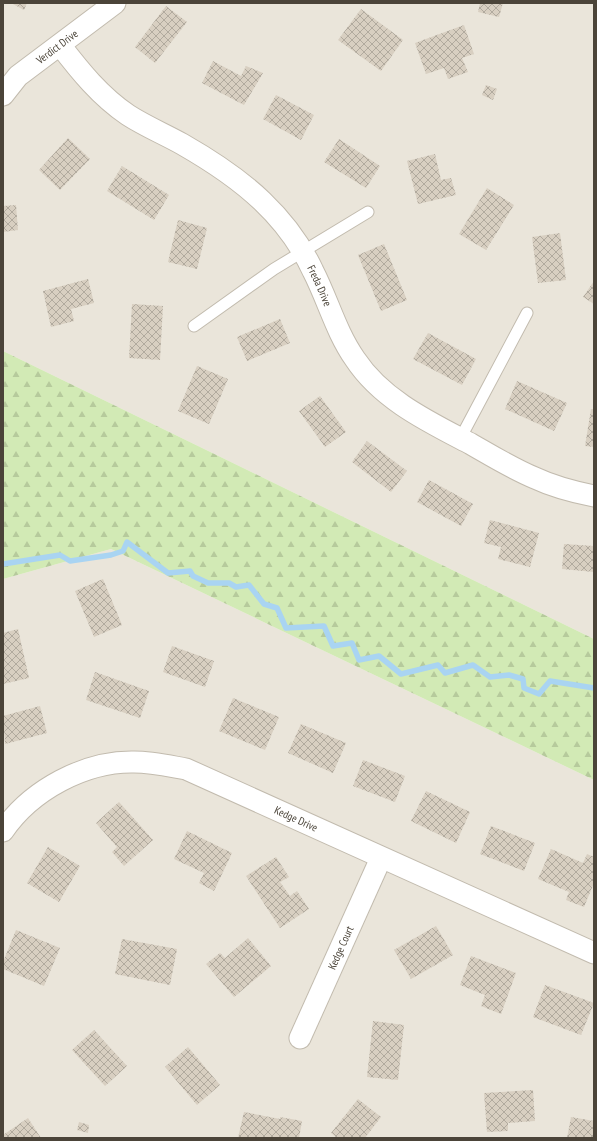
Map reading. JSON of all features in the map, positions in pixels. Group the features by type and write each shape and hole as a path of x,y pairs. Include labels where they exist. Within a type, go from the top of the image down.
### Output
{"street":[{"name":"Verdict Drive","path":"3,95 18,76 115,3"},
{"name":"Freda Drive","path":"60,45 87,79 106,98 129,116 185,146 239,181 262,201 278,218 303,251 314,272 340,332 355,360 371,379 393,399 426,421 534,478 567,490 594,496"},
{"name":"Kedge Drive","path":"3,831 22,809 38,795 64,779 85,770 106,765 133,762 159,763 186,769 594,953"},
{"name":"Kedge Court","path":"300,1038 381,858"}],"lane":[{"path":"194,326 303,251 368,212"},
{"path":"460,439 527,313"}],"shaded area":[{"path":"3,3 594,3 594,639 3,351"},
{"path":"111,549 594,780 594,1138 3,1138 3,579"}],"green space":[{"path":"3,351 594,639 594,780 111,549 3,579"}],"building":[{"path":"11,3 27,3 24,10"},
{"path":"480,3 503,3 499,17 478,12"},
{"path":"166,6 187,22 155,63 135,47"},
{"path":"361,9 403,40 381,71 338,40"},
{"path":"464,25 474,54 462,58 468,72 448,79 444,68 426,74 415,43"},
{"path":"213,61 241,76 246,66 263,73 244,105 202,83"},
{"path":"486,85 497,89 493,100 482,95"},
{"path":"276,95 314,115 301,140 263,119"},
{"path":"68,138 90,159 60,190 39,170"},
{"path":"339,139 380,166 366,188 324,162"},
{"path":"435,154 441,180 451,178 456,195 418,204 407,161"},
{"path":"122,166 169,195 154,220 107,191"},
{"path":"487,188 514,205 486,250 459,234"},
{"path":"16,205 18,230 3,232 3,206"},
{"path":"178,220 207,228 197,269 168,262"},
{"path":"560,233 566,280 538,283 532,237"},
{"path":"384,244 407,300 381,311 358,255"},
{"path":"88,279 94,303 71,309 74,321 51,327 43,291"},
{"path":"594,281 594,304 583,297"},
{"path":"132,304 163,306 160,360 129,358"},
{"path":"280,319 290,343 247,361 237,337"},
{"path":"428,333 476,359 462,385 413,359"},
{"path":"197,366 228,379 209,424 178,411"},
{"path":"517,381 567,403 554,431 505,409"},
{"path":"320,396 346,432 325,447 299,411"},
{"path":"591,409 594,409 594,447 585,446"},
{"path":"367,441 407,471 391,492 352,462"},
{"path":"429,480 473,504 461,526 417,502"},
{"path":"490,520 539,533 530,567 498,559 501,547 484,543"},
{"path":"564,544 594,546 594,572 562,569"},
{"path":"103,579 122,625 94,637 75,591"},
{"path":"18,629 29,678 3,684 3,633"},
{"path":"172,646 214,661 205,687 163,672"},
{"path":"95,672 149,691 140,718 86,700"},
{"path":"233,698 279,717 265,750 219,731"},
{"path":"40,706 47,733 5,744 3,716"},
{"path":"301,724 346,743 333,773 288,753"},
{"path":"363,760 405,776 395,802 353,786"},
{"path":"426,791 470,812 456,843 411,821"},
{"path":"119,802 153,840 124,866 112,852 117,847 96,823"},
{"path":"491,826 535,843 524,871 480,854"},
{"path":"187,831 232,853 214,891 199,883 204,873 174,859"},
{"path":"48,847 80,866 59,902 27,883"},
{"path":"551,849 583,863 587,854 594,857 594,883 584,907 566,900 569,892 538,879"},
{"path":"276,857 289,877 280,882 290,896 297,891 309,909 280,928 246,876"},
{"path":"436,926 453,955 411,979 394,950"},
{"path":"16,930 60,948 44,986 3,969 3,962"},
{"path":"248,938 271,966 234,997 206,964 220,953 225,958"},
{"path":"122,939 177,949 170,985 115,974"},
{"path":"471,956 516,973 501,1014 481,1006 485,995 460,985"},
{"path":"545,985 594,1003 581,1035 533,1017"},
{"path":"373,1021 404,1025 398,1080 367,1077"},
{"path":"94,1030 127,1066 105,1086 72,1050"},
{"path":"188,1047 220,1085 197,1105 165,1067"},
{"path":"533,1090 535,1121 508,1123 508,1131 487,1132 484,1093"},
{"path":"358,1099 381,1117 365,1138 337,1138 331,1133"},
{"path":"244,1112 280,1119 280,1117 302,1121 299,1138 238,1138"},
{"path":"571,1117 594,1121 594,1138 567,1138"},
{"path":"28,1118 41,1138 3,1138 3,1135"},
{"path":"79,1122 89,1125 88,1133 77,1130"}],"waterway":[{"path":"3,564 60,555 70,561 111,555 123,551 127,542 168,573 190,571 193,576 208,583 229,583 236,587 249,585 264,604 277,608 286,628 324,626 333,646 352,643 359,660 379,656 401,674 438,665 445,673 473,665 490,677 509,675 523,679 524,688 539,694 550,681 594,688"}]}
